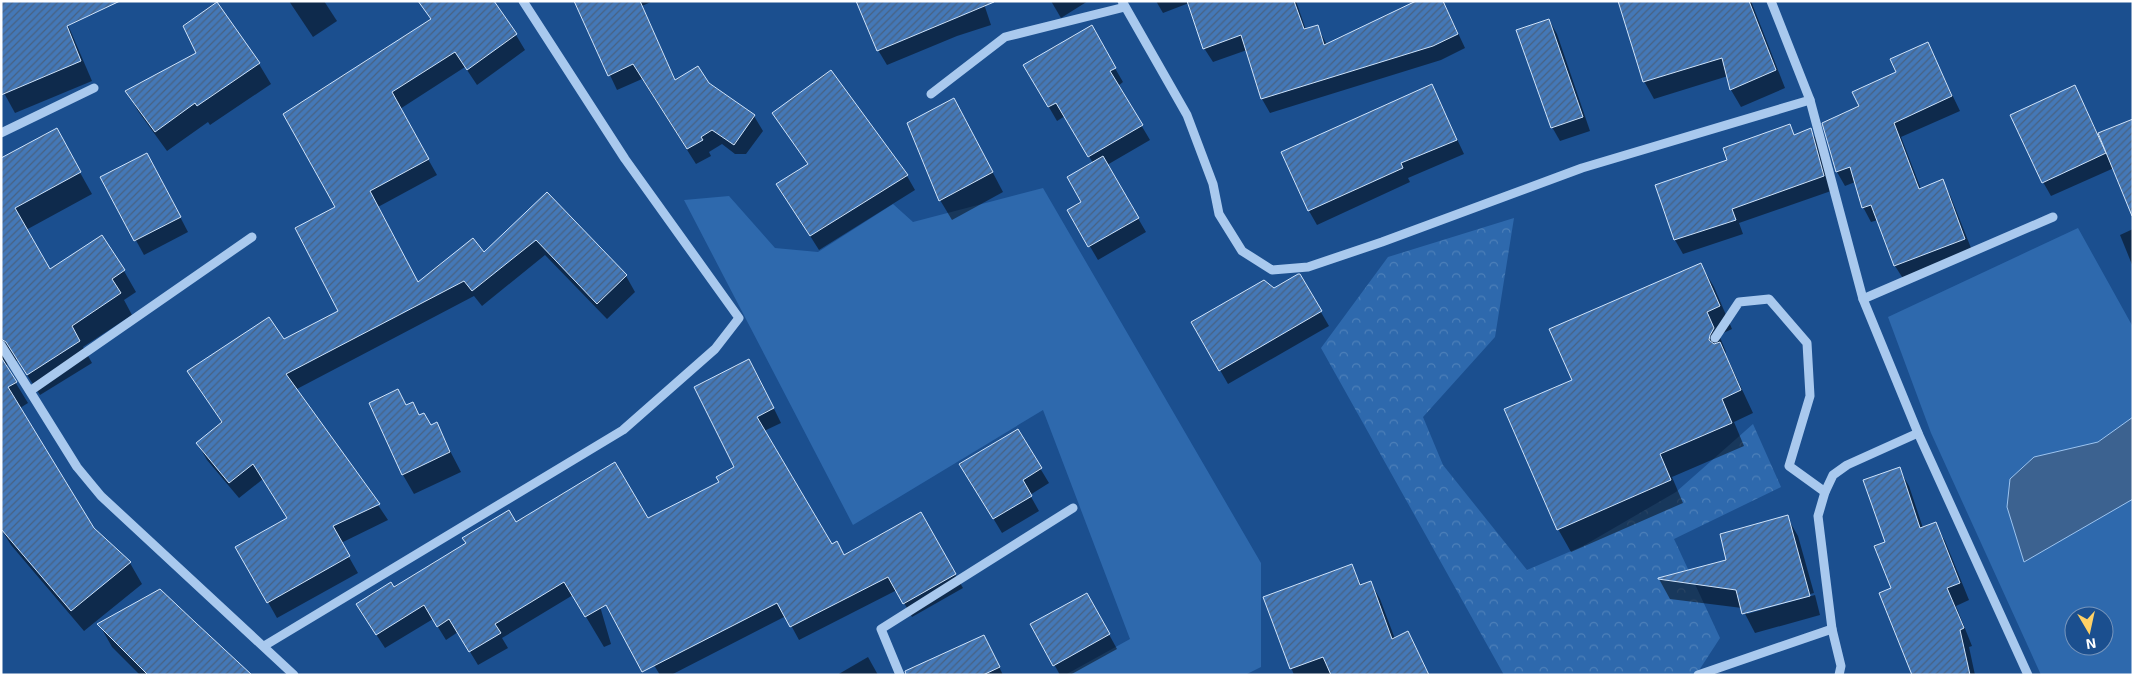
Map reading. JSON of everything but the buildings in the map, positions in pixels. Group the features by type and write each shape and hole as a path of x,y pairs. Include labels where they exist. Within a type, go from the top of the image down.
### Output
{"street":[{"path":"264,646 623,430 715,348 739,318 625,159 523,1"},
{"path":"1771,1 1810,100 1863,299 1918,433 2028,675"},
{"path":"931,94 1005,37 1123,4 1187,115 1213,184 1219,214 1242,251 1272,270 1308,267 1382,242 1582,168 1810,100"},
{"path":"1,133 94,88"},
{"path":"1863,299 2053,217"},
{"path":"30,391 252,237"},
{"path":"1715,338 1739,302 1769,299 1807,343 1810,396 1789,466 1825,492"},
{"path":"1,345 77,467 101,496 294,675"},
{"path":"1839,675 1840,666 1832,629 1818,516 1825,492 1834,474 1847,465 1918,433"},
{"path":"900,675 881,629 1073,508"},
{"path":"1698,675 1832,629"}],"green space":[{"path":"1043,188 1261,563 1261,667 1245,675 1065,675 1130,639 1043,410 853,525 684,200 729,196 775,248 818,252 893,204 913,222"},
{"path":"1514,218 1495,337 1423,417 1443,465 1527,570 1583,546 1676,492 1753,424 1781,487 1674,539 1720,638 1696,675 1504,675 1321,348 1388,257"},
{"path":"2078,228 2133,327 2133,675 2041,675 1931,433 1888,317"}],"shaded area":[{"path":"2133,417 2133,499 2024,562 2007,507 2010,479 2034,457 2098,442"}]}
